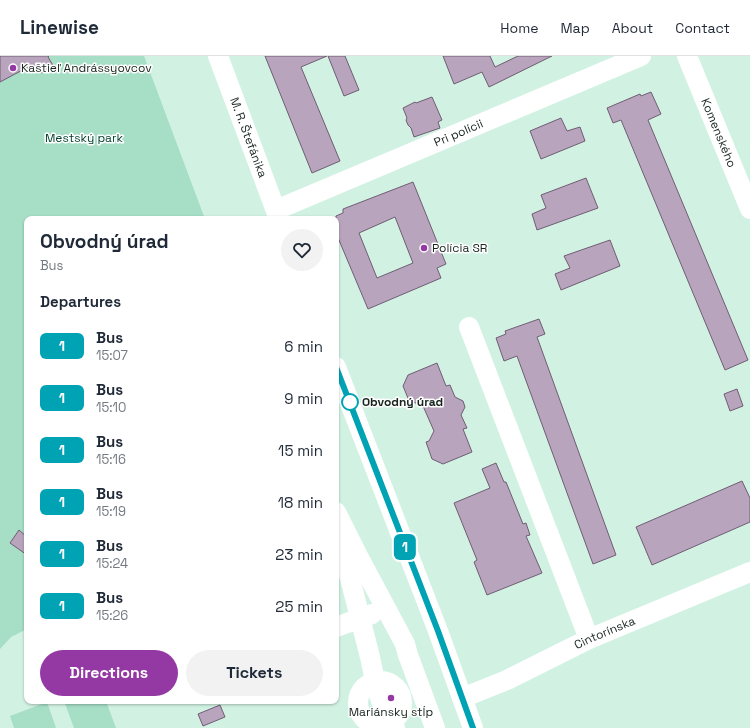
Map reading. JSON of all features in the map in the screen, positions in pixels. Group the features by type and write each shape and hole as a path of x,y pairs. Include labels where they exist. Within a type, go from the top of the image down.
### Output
{"street":[{"name":"M. R. Štefánika","path":"218,56 278,214"},
{"name":"Pri polícii","path":"278,214 641,56"},
{"name":"Komenského","path":"687,56 750,208"},
{"path":"470,327 589,639"},
{"path":"339,374 474,728"},
{"path":"339,527 347,560 346,621 375,681 381,701 393,725"},
{"path":"347,560 387,609 405,644 433,723"},
{"name":"Cintorínska","path":"462,698 507,680 589,639 750,572"},
{"path":"346,621 387,609"},
{"path":"393,725 400,714 402,706 398,679 400,669 408,655"},
{"path":"375,681 379,680 394,685 409,707 433,723"}],"green space":[{"name":"Mestský park","path":"0,56 144,56 204,216 24,216 24,630 11,637 0,649"},
{"path":"42,704 48,704 56,728 14,728 10,716"},
{"path":"65,704 107,704 116,728 74,728"}],"building":[{"name":"Kaštieľ Andrássyovcov","path":"0,56 49,56 48,57 54,67 42,73 41,70 37,72 32,65 0,82"},
{"path":"265,56 327,56 301,67 340,161 312,173"},
{"path":"328,56 345,56 359,90 344,96"},
{"path":"443,56 490,56 495,67 518,56 552,56 489,87 482,72 454,84"},
{"path":"651,92 661,114 648,120 748,360 725,370 621,120 613,123 607,108 640,94 641,96"},
{"path":"432,97 442,120 438,122 440,128 414,137 406,120 407,118 403,108 415,102 416,103"},
{"path":"561,118 567,131 580,127 585,141 541,159 530,131"},
{"path":"586,178 598,208 537,230 532,214 546,208 541,195"},
{"name":"Polícia SR","path":"413,182 446,264 437,268 441,278 368,309 339,240 339,216 336,216 343,213 343,209","holes":["395,217 413,263 377,278 359,233"]},
{"path":"610,240 620,266 561,290 555,274 570,268 564,256"},
{"path":"539,319 545,334 537,337 616,555 593,564 517,356 504,361 496,338 506,334 505,331"},
{"path":"437,363 446,386 450,385 455,397 463,401 465,407 461,415 467,428 463,429 472,452 443,464 432,459 426,442 429,441 434,431 423,406 413,402 410,403 403,386 408,375"},
{"path":"737,389 743,406 730,411 724,394"},
{"path":"496,463 504,482 506,482 523,524 526,523 530,535 526,536 542,573 487,595 474,562 477,560 454,503 490,488 482,469"},
{"path":"742,481 750,498 750,522 652,565 636,527"},
{"path":"19,530 24,534 24,553 10,543"},
{"path":"220,705 225,717 203,726 198,714"}],"bus line":[{"name":"1","path":"339,375 438,631 473,728"}],"place":[{"name":"Kaštieľ Andrássyovcov","path":"13,68"},
{"name":"Polícia SR","path":"424,248"},
{"name":"Obvodný úrad","path":"350,402"},
{"name":"Mariánsky stĺp","path":"391,698"}]}
